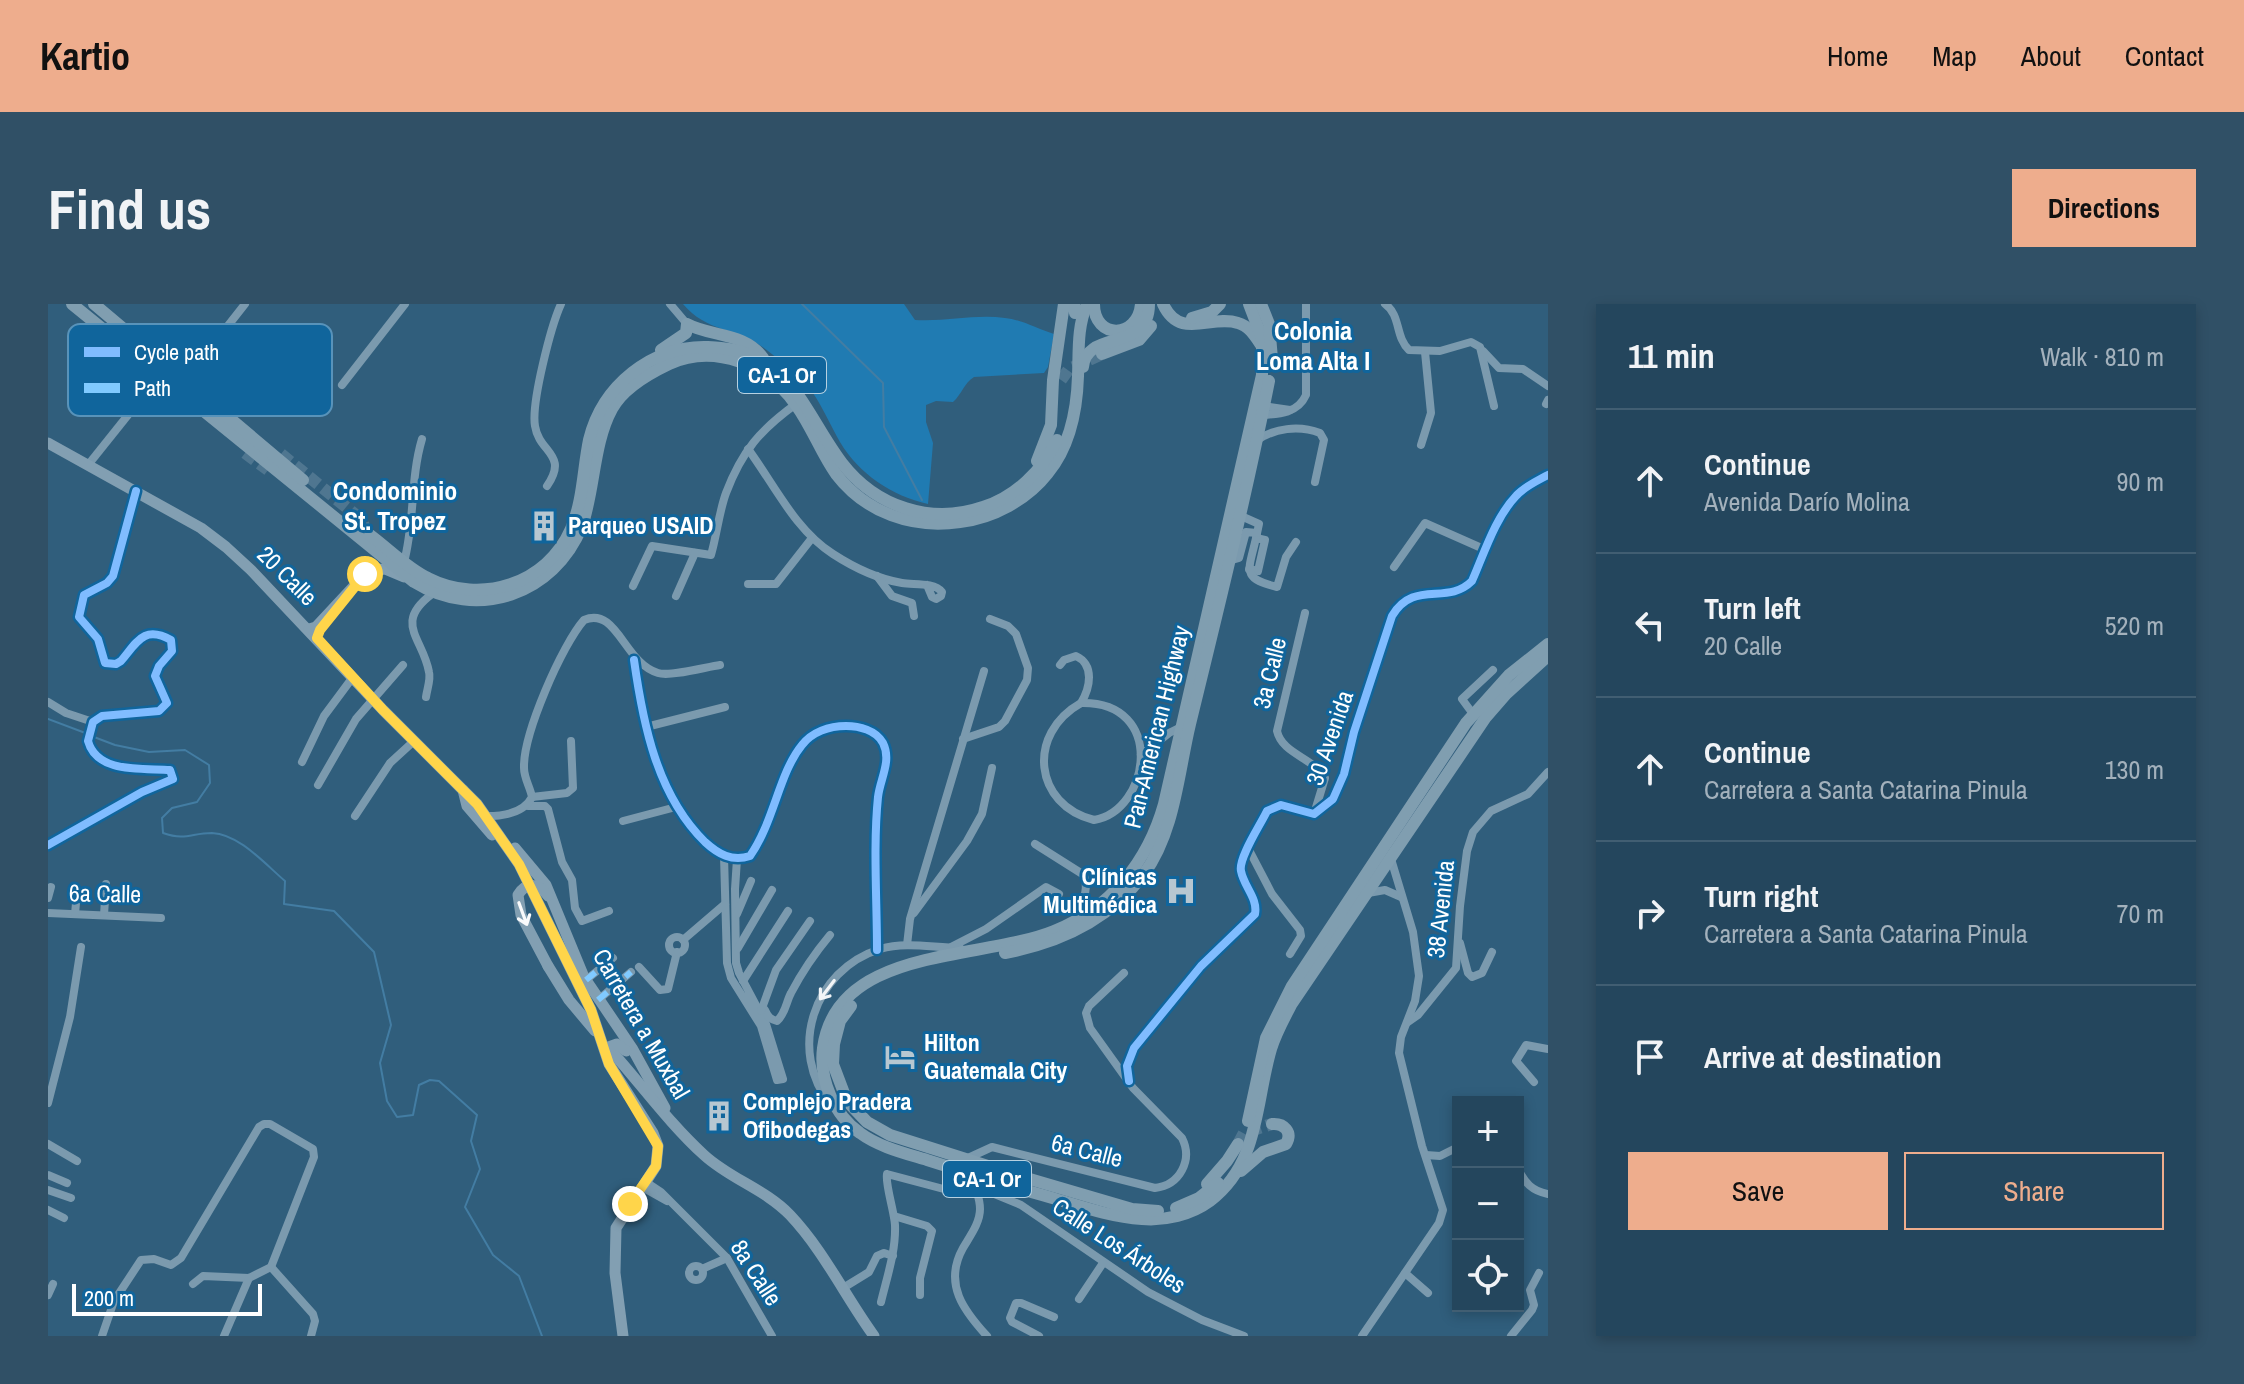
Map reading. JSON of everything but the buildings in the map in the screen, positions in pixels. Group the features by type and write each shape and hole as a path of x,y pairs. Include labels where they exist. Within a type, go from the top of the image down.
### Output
{"highway":[{"name":"CA-1 Or","path":"72,304 97,324"},
{"name":"CA-1 Or","path":"94,304 119,324"},
{"path":"1026,482 1043,450 1051,425 1053,380 1064,304"},
{"name":"CA-1 Or","path":"211,416 432,594 475,600 498,598 520,592 550,574 577,540 605,425 614,406 624,394 653,372 688,358 727,358 767,375 796,404 836,473 862,499 896,518 937,525 967,521 999,511 1037,485 1061,451 1076,406 1080,328 1087,304"},
{"path":"1094,304 1095,316 1100,324 1106,329 1118,331 1134,324 1141,304"},
{"path":"1076,406 1083,387 1086,354 1138,331 1148,315 1149,304"},
{"path":"1163,304 1182,316 1195,318 1212,312 1220,304"},
{"path":"1163,304 1172,317 1184,323 1239,323 1251,331 1264,348"},
{"path":"1102,354 1146,335 1163,304"},
{"name":"Pan-American Highway","path":"1249,304 1259,325 1264,348 1262,375 1164,804 1150,843 1119,888 1085,909 1075,920 1044,935 887,971 863,983 843,1003 829,1025 822,1061 838,1110 858,1132 885,1147 976,1181 1125,1217 1161,1219 1194,1211 1207,1204 1236,1175 1253,1138 1268,1062 1291,1005 1486,717 1548,656"},
{"name":"Pan-American Highway","path":"1261,304 1269,324 1273,352 1241,516 1242,532 1232,560 1168,820 1155,855 1135,884 1099,917 1055,940 1021,950 908,972 882,981 859,996 840,1021 833,1064 840,1088 858,1114 890,1135 1132,1209 1174,1209 1199,1198 1225,1176 1243,1144 1258,1067 1271,1024 1292,986 1473,714 1509,675 1548,644"},
{"name":"CA-1 Or","path":"228,416 425,577 446,586 474,591 512,585 553,557 570,530 576,512 589,441 599,412 617,387 640,366 672,352 703,347 735,350 767,364 784,376 799,393 853,476 891,503 927,514 959,513 990,505 1026,482 1056,444 1070,400 1071,330 1076,307"},
{"path":"640,366 682,337 687,324 737,339 758,351 767,364"},
{"path":"1056,444 1061,380"},
{"path":"235,416 280,453"},
{"path":"229,430 245,453"},
{"path":"1449,772 1444,771 1442,766 1462,729"},
{"path":"1419,816 1420,807 1435,785 1432,780 1427,780"},
{"path":"1236,1175 1258,1155 1286,1144 1289,1136 1287,1129 1280,1124 1272,1124"},
{"path":"1089,1196 1154,1205 1181,1199 1217,1175 1238,1144"}],"main road":[{"name":"20 Calle","path":"48,443 201,528 226,547 477,804 519,864 591,1010 598,1034 614,1052"},
{"path":"364,540 366,573"},
{"path":"313,634 366,573 388,569 414,582"},
{"path":"463,789 467,806 518,871 575,1000"},
{"name":"Carretera a Muxbal","path":"495,829 509,840 546,885 585,978 632,1048 673,1123"},
{"path":"585,978 573,962 548,896 537,885 522,888 518,895 519,907 598,1034"},
{"path":"614,1052 658,1146 656,1166 616,1228 615,1273 623,1336"},
{"name":"Carretera a Muxbal","path":"614,1052 643,1089 705,1156 776,1202 790,1215 821,1254 874,1336"}],"street":[{"path":"229,324 245,304"},
{"path":"342,385 405,304"},
{"path":"547,486 554,475 555,461 536,431 534,418 547,346 561,304"},
{"path":"670,304 687,324"},
{"path":"1263,411 1283,414 1302,405 1306,395 1306,304"},
{"path":"1385,304 1394,314 1404,345 1414,352 1445,350 1465,342 1476,344 1499,368 1523,369 1548,386"},
{"path":"1482,350 1494,406"},
{"path":"1421,445 1431,413 1425,352"},
{"path":"633,586 652,546 711,555 726,493 754,437 796,404"},
{"path":"88,465 127,416"},
{"path":"1256,441 1275,430 1308,429 1320,433 1324,440 1315,482"},
{"path":"404,562 410,534 417,456 422,439"},
{"path":"748,449 812,538 835,555 877,576 927,585"},
{"name":"30 Avenida","path":"1129,1059 1134,1048 1201,966 1255,914 1255,904 1241,865 1267,811 1281,805 1314,814 1333,799 1344,774 1354,732 1392,616 1398,606 1421,593 1453,592 1465,588 1472,581 1503,513 1514,497 1548,475"},
{"path":"48,845 142,792 173,779 170,770 106,763 94,753 88,741 92,725 102,716 159,711 167,703 155,676 172,651 171,640 157,633 149,633 121,661 105,663 98,639 79,617 84,595 107,583 113,576 136,491"},
{"path":"1241,516 1258,531"},
{"path":"1394,567 1425,523 1431,523 1486,550"},
{"path":"1242,532 1258,531"},
{"path":"1258,531 1249,569 1256,582 1278,586 1286,557 1296,542"},
{"path":"748,584 776,584 812,538"},
{"path":"676,596 695,553"},
{"path":"877,576 892,596 912,603 914,616"},
{"path":"426,697 430,674 412,627 413,615 422,601 432,594"},
{"name":"3a Calle","path":"1305,613 1277,731 1281,743 1320,770 1325,778 1314,814"},
{"path":"527,806 532,797 524,766 529,734 579,625 594,616 606,620 634,660 646,727 676,807 699,835 724,856 737,859 750,856 760,842 792,763 802,745 817,732 856,724 882,740 887,761 878,795 877,950"},
{"path":"963,739 999,727 1027,680 1028,668 1016,634 1008,626 990,619"},
{"path":"1060,665 1076,656 1084,659 1088,667 1089,685 1081,703 1058,721 1049,733 1042,753 1050,784 1069,809 1094,820 1110,815 1125,801 1137,774 1141,755 1140,737 1129,719 1110,705 1081,703"},
{"path":"634,660 663,674 720,665"},
{"path":"318,785 356,719 403,665"},
{"path":"1473,714 1462,699 1493,670"},
{"path":"907,945 910,919 984,671"},
{"path":"302,762 324,716 353,677"},
{"path":"48,702 92,725"},
{"path":"646,727 725,707"},
{"path":"1141,755 1179,728"},
{"path":"355,816 390,763 414,741"},
{"path":"532,797 567,793 573,788 571,741"},
{"path":"910,919 967,841 982,814 992,768"},
{"name":"38 Avenida","path":"1407,1022 1418,1015 1453,975 1458,963 1467,851 1473,832 1491,811 1528,794 1548,772"},
{"path":"477,804 508,814"},
{"path":"487,816 508,814 535,805 548,809 562,862 572,880 579,918 589,920 609,911"},
{"path":"623,821 676,807"},
{"path":"1035,844 1084,875 1085,909"},
{"path":"1248,848 1272,894 1300,930 1301,936 1290,954"},
{"path":"724,856 727,963 731,978 768,1017 777,1021 782,1018 789,996 830,935"},
{"path":"1362,1336 1439,1223 1443,1210 1399,1053 1401,1037 1415,1001 1419,976 1413,932 1390,856"},
{"path":"737,859 736,963 745,994 761,1026 777,1080 783,1079 762,1008 776,970 810,921"},
{"path":"736,917 751,881"},
{"path":"104,915 106,884"},
{"path":"48,898 51,887"},
{"path":"949,948 986,929 1046,887 1059,894"},
{"path":"1364,895 1380,889 1401,897"},
{"path":"736,951 772,890"},
{"path":"75,914 77,892"},
{"path":"639,967 655,987 668,989 677,952 670,949 670,941 676,937 683,940 725,904"},
{"path":"743,981 788,911"},
{"name":"6a Calle","path":"48,913 161,918"},
{"path":"1458,938 1468,973 1472,977 1479,977 1492,952"},
{"path":"851,1125 819,1090 808,1049 813,1012 831,983 877,950 907,945 989,949"},
{"path":"48,1103 50,1084 70,1017 81,947"},
{"path":"585,978 613,958"},
{"path":"598,1000 631,972"},
{"path":"1124,973 1089,1006 1086,1013 1090,1028 1129,1081"},
{"path":"1534,1082 1518,1066 1519,1053 1526,1045 1548,1049"},
{"path":"1113,1062 1129,1059 1129,1081"},
{"name":"6a Calle","path":"964,1159 978,1155 989,1147 1155,1188 1165,1187 1178,1177 1186,1158 1186,1146 1179,1133 1129,1081"},
{"path":"102,1336 114,1301 141,1260 154,1259 171,1265 181,1258 259,1127 264,1124 315,1152 271,1267 249,1278 203,1276 193,1284"},
{"path":"48,1144 77,1161"},
{"path":"1426,1155 1440,1156 1452,1150"},
{"path":"1009,1152 1008,1161 1013,1174"},
{"path":"881,1302 893,1256 894,1216 885,1179 888,1174 955,1192 964,1192 976,1181"},
{"path":"48,1175 67,1183"},
{"path":"1524,1180 1536,1192 1548,1194"},
{"path":"976,1181 981,1212 961,1252 956,1285 963,1308 987,1336"},
{"name":"Calle Los Árboles","path":"976,1181 1021,1205 1148,1292 1185,1312 1244,1336"},
{"name":"8a Calle","path":"644,1185 661,1192 727,1258 772,1336"},
{"path":"48,1190 71,1198"},
{"path":"48,1210 64,1218"},
{"path":"894,1216 927,1226 932,1231 920,1278 920,1295"},
{"path":"843,1288 869,1272 877,1256 884,1253 893,1256"},
{"path":"702,1269 727,1258"},
{"path":"1079,1299 1103,1263"},
{"path":"271,1267 313,1314 315,1321 311,1336"},
{"path":"1405,1273 1428,1293"},
{"path":"1511,1336 1532,1310 1530,1290 1539,1273"},
{"path":"224,1336 249,1278"},
{"path":"48,1295 53,1284"},
{"path":"1039,1336 1012,1322 1010,1313 1016,1303 1054,1317"}],"shaded area":[{"path":"683,304 904,304 915,320 1005,318 1054,334 1044,373 974,377 953,402 936,401 926,405 926,422 933,443 928,504 889,489 867,474 840,442 813,393 773,355 746,338 702,320"}],"waterway":[{"path":"802,304 883,383 884,427 922,500"},
{"path":"48,719 88,734"},
{"path":"94,737 149,752 185,750 209,765 210,783 197,802 172,808 162,818 163,833 183,837 212,833 232,839 285,881 284,904 334,911 374,952 391,1025 380,1063 387,1101 397,1117 413,1115 419,1085 430,1080 439,1081 477,1115 471,1141 480,1169 465,1207 493,1255 519,1276 542,1336"}],"tunnel":[{"path":"1061,380 1069,369 1102,354"},
{"path":"245,453 268,470"},
{"path":"281,454 362,520 366,532 358,539"},
{"path":"1238,1144 1244,1133 1272,1124"}],"marked path":[{"path":"586,980 613,958"},
{"path":"598,1000 631,972"}],"cycle path":[{"path":"1129,1081 1127,1066 1134,1048 1201,966 1255,914 1241,865 1267,811 1281,805 1314,814 1333,799 1344,774 1354,732 1392,616 1410,598 1452,592 1472,581 1509,505 1523,489 1548,475"},
{"path":"48,845 142,792 173,779 170,770 135,769 111,764 93,752 88,741 93,722 102,716 159,711 167,703 155,676 172,651 171,640 148,635 137,642 121,661 105,663 98,639 79,617 84,595 107,583 113,576 136,491"},
{"path":"634,660 642,709 664,781 689,823 705,842 726,856 750,856 765,828 794,756 816,733 846,726 867,730 880,739 886,756 878,797 875,854 877,950"}],"place":[{"name":"Parqueo USAID","path":"544,526"},
{"name":"Clínicas Multimédica","path":"1181,891"},
{"name":"Hilton Guatemala City","path":"900,1057"},
{"name":"Complejo Pradera Ofibodegas","path":"719,1116"}],"district":[{"name":"Colonia Loma Alta I","path":"1313,346"},
{"name":"Condominio St. Tropez","path":"395,506"}],"route":[{"path":"365,574 317,638 383,710 477,804 519,864 595,1018 609,1064 658,1146 656,1166 630,1204"}]}
